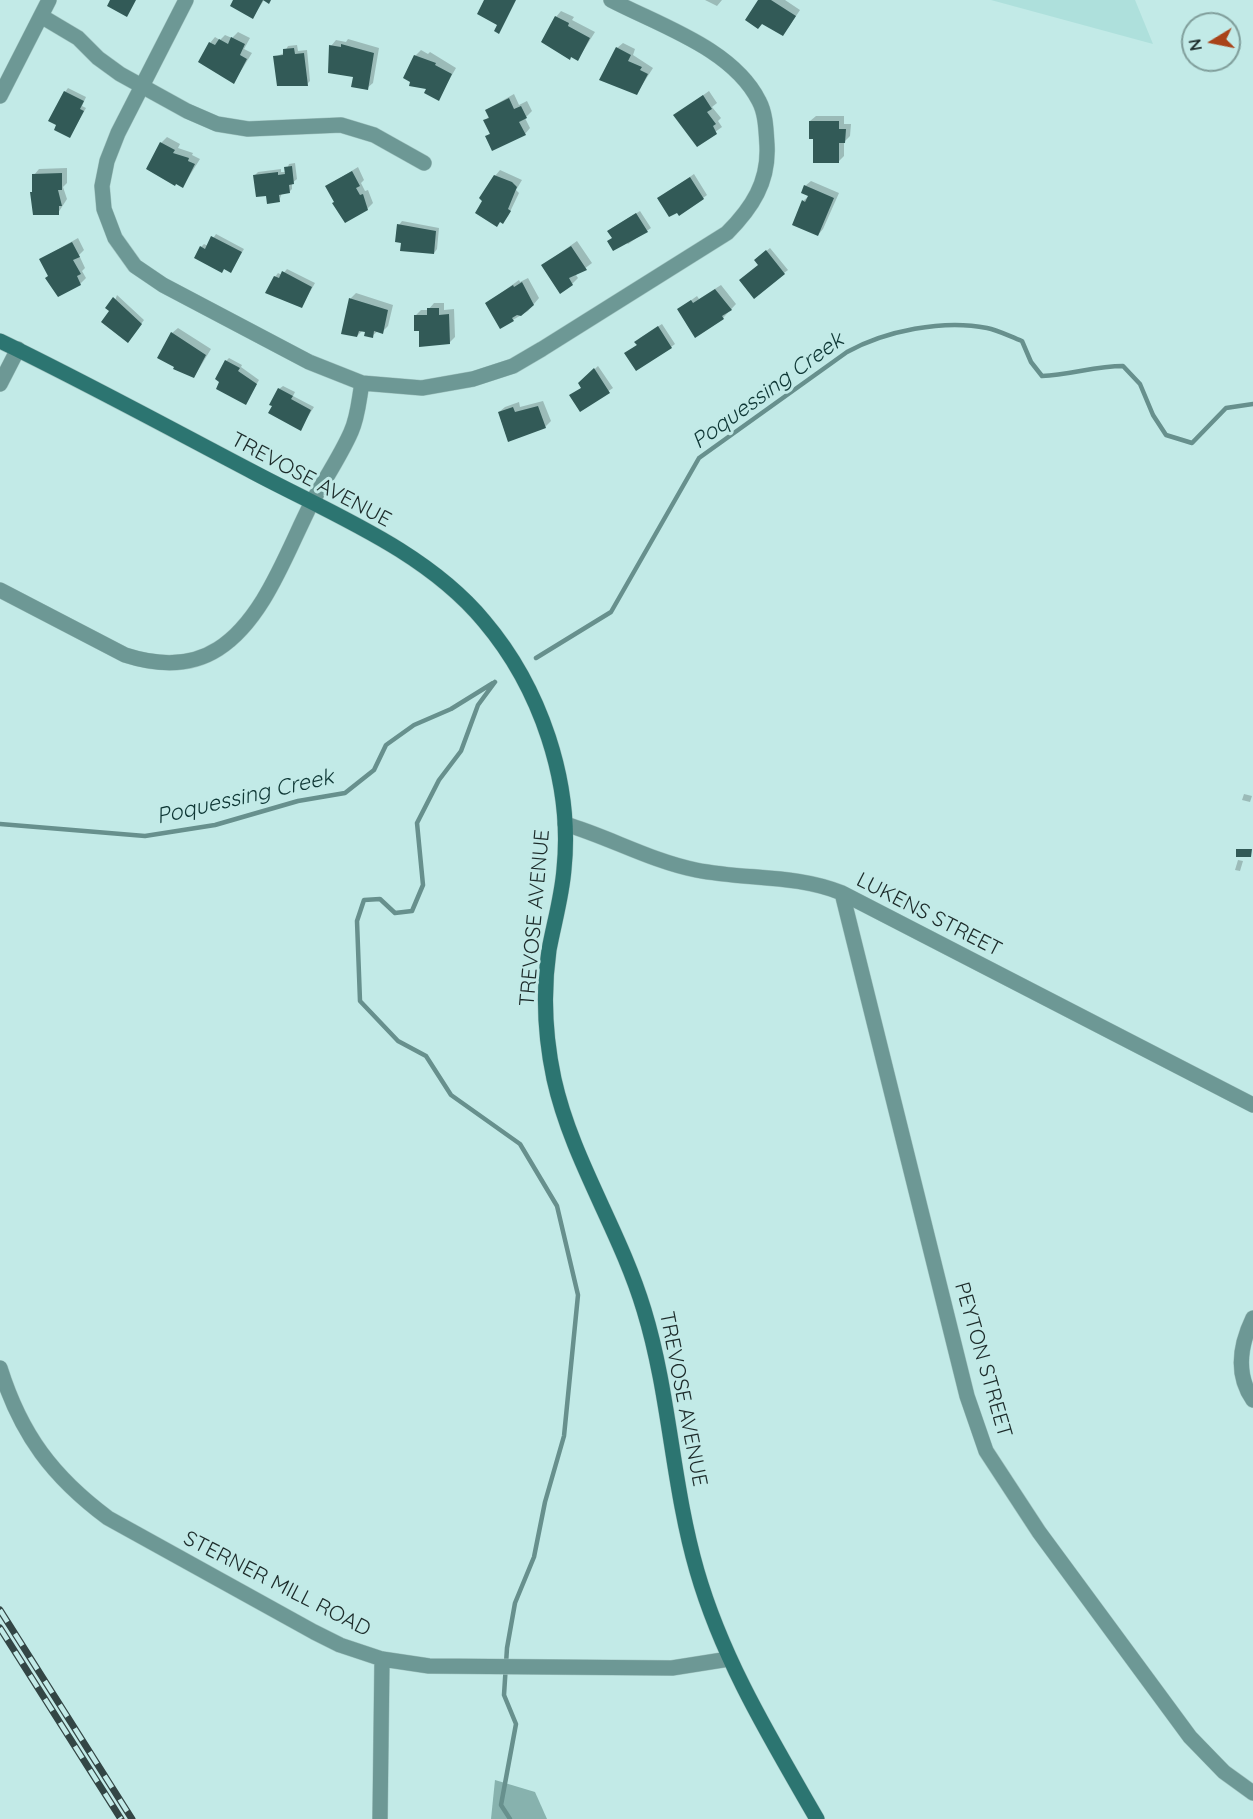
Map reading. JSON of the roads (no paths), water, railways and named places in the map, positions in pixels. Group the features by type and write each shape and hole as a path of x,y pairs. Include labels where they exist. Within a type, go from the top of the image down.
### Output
{"street":[{"path":"0,96 49,0"},
{"path":"186,0 118,133 107,161 102,186 104,209 115,238 135,266 163,285 309,362 362,383 422,388 473,379 513,366 727,233 747,213 763,183 767,155 766,129 760,102 745,78 726,60 611,0"},
{"path":"41,16 78,38 109,66 187,111 217,124 248,129 341,125 374,135 424,163"},
{"name":"TREVOSE AVENUE","path":"0,341 377,538 438,578 476,612 510,656 527,686 548,738 561,787 565,824 564,869 547,975 546,1026 553,1077 573,1143 630,1269 644,1308 663,1387 694,1558 711,1614 748,1700 817,1819"},
{"path":"0,384 18,349"},
{"path":"0,590 125,655 164,663 200,658 218,649 249,622 351,431 362,383"},
{"name":"LUKENS STREET","path":"565,824 694,869 734,876 802,880 842,893 1253,1105"},
{"name":"PEYTON STREET","path":"842,893 966,1396 986,1451 1039,1532 1190,1737 1224,1772 1253,1792"},
{"path":"1253,1318 1243,1343 1241,1365 1243,1380 1253,1400"},
{"name":"STERNER MILL ROAD","path":"0,1368 23,1427 48,1464 80,1497 108,1518 340,1645 382,1659 429,1666 672,1668 729,1659"},
{"path":"380,1819 382,1659"}],"waterway":[{"name":"Poquessing Creek","path":"536,658 611,612 699,458 847,352 879,338 933,326 970,326 991,329 1022,341 1031,362 1042,376 1123,366 1140,384 1153,415 1166,435 1192,443 1226,408 1253,404"},
{"path":"495,682 478,705 461,751 439,780 417,823 423,885 412,911 395,913 380,899 364,900 357,921 360,1001 398,1041 426,1056 451,1095 520,1144 557,1206 578,1295 564,1436 545,1502 534,1557 515,1603 507,1648 504,1695 516,1724 501,1805 510,1819"},
{"name":"Poquessing Creek","path":"0,824 145,836 215,825 298,801 345,793 374,770 386,745 414,725 451,709 493,683"}],"railway":[{"path":"0,1610 132,1819"},
{"path":"0,1628 121,1819"}]}
